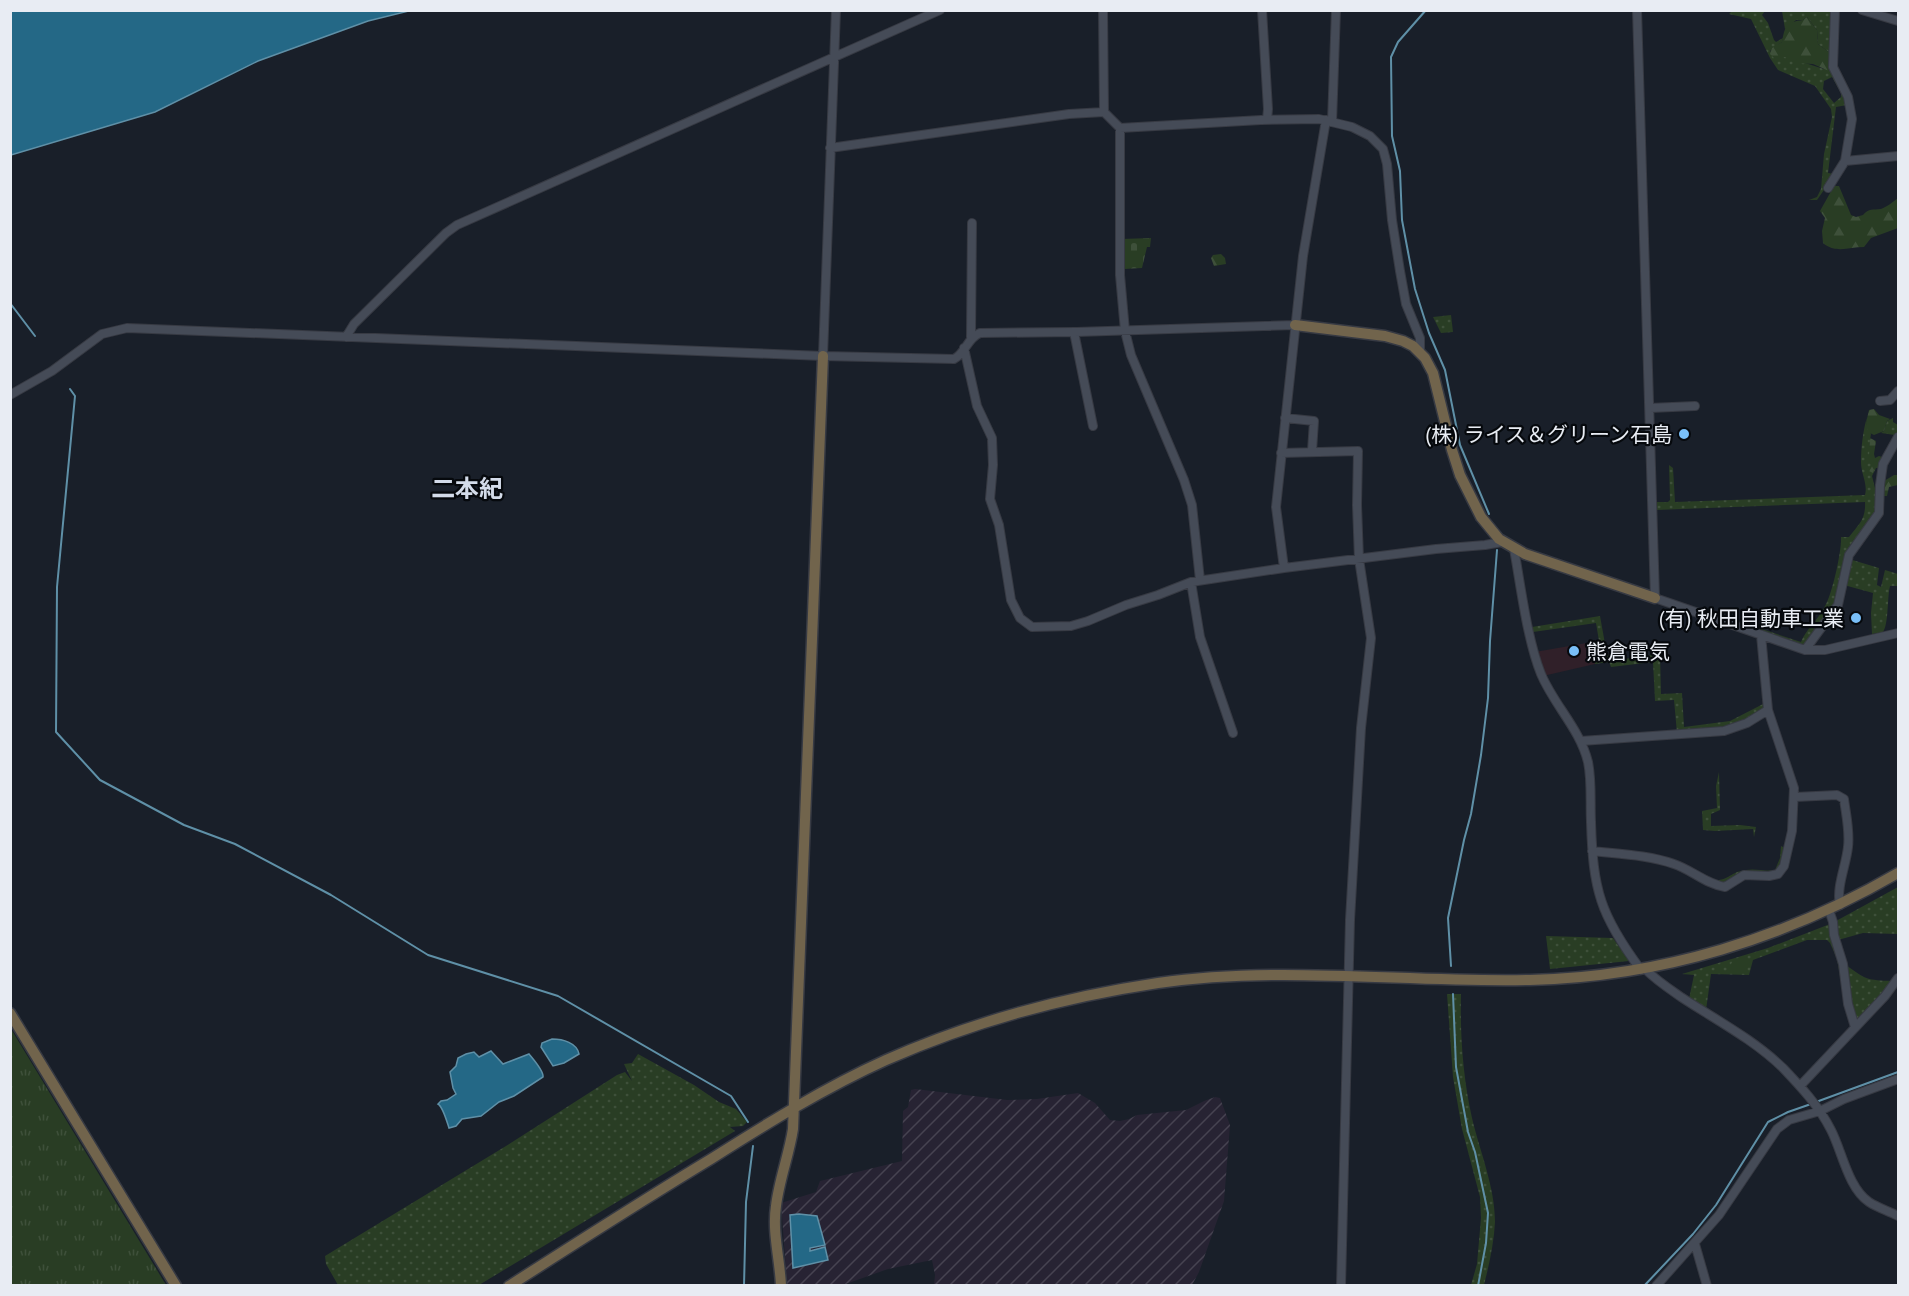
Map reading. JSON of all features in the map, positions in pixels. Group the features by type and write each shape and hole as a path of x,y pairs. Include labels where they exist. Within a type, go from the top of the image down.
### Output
{"street":[{"path":"781,1286 775,1222 776,1207 789,1153 794,1107 837,10"},
{"path":"346,337 354,324 446,233 457,225 940,10"},
{"path":"1103,10 1104,112 1120,128 1120,275 1125,331 1131,355 1184,480 1192,505 1200,580"},
{"path":"1262,10 1268,98 1267,120"},
{"path":"1284,568 1276,507 1281,453 1308,217 1329,121 1336,10"},
{"path":"1637,10 1655,598"},
{"path":"1828,188 1845,161 1852,113 1845,89 1833,67 1835,10"},
{"path":"1862,10 1899,21"},
{"path":"831,148 1069,114 1104,112"},
{"path":"1120,128 1267,120 1329,121 1352,127 1370,136 1379,144 1385,155 1400,271 1406,304 1420,338 1420,353"},
{"path":"1845,161 1899,156"},
{"path":"10,395 52,371 102,333 127,328 823,356 954,359 959,356 971,337 972,223"},
{"path":"971,337 980,333 1295,325 1395,338 1413,346 1433,374 1460,476 1481,517 1502,542 1514,549 1805,650 1825,650 1899,633"},
{"path":"1074,332 1093,426"},
{"path":"964,348 977,406 992,438 993,465 990,499 993,514 999,525 1011,600 1016,612 1025,623 1032,627 1071,626 1200,580 1502,542"},
{"path":"1880,401 1890,400 1899,392"},
{"path":"1650,408 1695,406"},
{"path":"1285,418 1314,421 1312,451"},
{"path":"1805,650 1838,605 1849,555 1880,513 1883,464 1899,437"},
{"path":"1281,453 1358,451 1359,559 1371,646 1361,728 1348,975 1341,1286"},
{"path":"1514,549 1540,672 1581,741 1590,779 1594,875 1606,916 1619,940 1643,969 1767,1054 1800,1086 1832,1131 1845,1166 1858,1191 1869,1202 1899,1216"},
{"path":"1191,582 1200,637 1233,733"},
{"path":"1592,851 1666,861 1713,884 1725,887 1744,875 1774,876 1781,871 1792,831 1795,797 1768,710 1761,635"},
{"path":"1581,741 1724,731 1748,723 1768,710"},
{"path":"1795,797 1837,795 1844,799 1849,834 1839,890 1840,905"},
{"path":"509,1286 794,1107 920,1046 1025,1010 1085,996 1159,983 1250,974 1528,980 1643,969 1743,944 1804,922 1899,873"},
{"path":"1829,910 1843,964 1848,1004 1856,1027"},
{"path":"1800,1086 1899,978"},
{"path":"10,1013 176,1286"},
{"path":"1656,1286 1719,1215 1777,1129 1789,1120 1899,1079"},
{"path":"1695,1244 1707,1286"}],"shaded area":[{"path":"1592,642 1595,664 1543,676 1535,652"},
{"path":"911,1090 1007,1100 1037,1099 1078,1093 1095,1103 1110,1120 1120,1121 1137,1115 1186,1110 1215,1097 1220,1098 1230,1125 1224,1201 1199,1272 1192,1285 934,1285 932,1260 888,1269 843,1285 787,1285 781,1203 816,1192 820,1181 902,1161 903,1111 908,1107"}],"green space":[{"path":"1765,11 1762,15 1768,23 1774,40 1776,42 1783,38 1782,42 1770,51 1777,57 1783,56 1824,69 1831,69 1842,87 1847,105 1836,107 1828,173 1835,174 1817,200 1809,200 1817,197 1821,189 1824,154 1832,117 1831,109 1815,86 1778,70 1751,19 1729,14 1731,12","holes":["1832,77 1841,97 1834,103 1823,89 1824,81"]},
{"path":"1782,11 1832,11 1830,53 1818,44 1817,30 1807,17 1803,20 1796,20 1785,29"},
{"path":"1807,17 1817,30 1818,44 1830,53 1831,69 1829,71 1813,64 1795,63 1785,57 1774,58 1770,54 1772,48 1782,42 1787,26"},
{"path":"1834,186 1839,186 1851,215 1856,217 1869,210 1881,209 1898,198 1898,228 1871,238 1864,247 1838,249 1823,243 1822,231 1825,218 1820,211"},
{"path":"1151,238 1142,268 1124,269 1122,239"},
{"path":"1221,254 1226,264 1214,266 1211,258 1213,255"},
{"path":"1451,315 1453,332 1441,333 1433,317"},
{"path":"1874,409 1879,415 1890,419 1884,431 1874,435 1868,432 1866,423 1869,410"},
{"path":"1867,417 1872,455 1875,462 1882,459 1881,468 1876,468 1872,476 1878,509 1852,548 1834,606 1804,646 1661,596 1801,642 1828,600 1838,562 1841,537 1849,537 1859,525 1863,517 1865,502 1656,510 1656,502 1670,500 1669,465 1673,468 1675,502 1865,495 1866,487 1861,456 1863,433"},
{"path":"1893,418 1893,422 1898,425 1895,440 1895,435 1881,433 1887,421"},
{"path":"1870,438 1876,441 1875,458 1882,457 1876,462 1873,473 1869,471 1872,462 1869,456"},
{"path":"1898,475 1898,485 1889,487 1887,496 1883,496 1884,481"},
{"path":"1849,559 1879,568 1877,585 1881,587 1885,570 1898,574 1898,586 1890,586 1883,632 1872,634 1873,593 1844,585"},
{"path":"1600,616 1607,655 1616,654 1617,660 1660,654 1661,694 1682,693 1684,727 1730,721 1765,703 1765,709 1735,726 1677,733 1674,700 1655,701 1653,662 1611,667 1609,662 1595,664 1592,642 1599,641 1596,623 1533,632 1532,627"},
{"path":"1719,772 1720,810 1711,814 1711,826 1756,827 1754,837 1753,829 1703,830 1702,811 1717,808 1716,786"},
{"path":"1781,846 1785,848 1783,858 1774,873 1743,873 1725,883 1710,880 1721,880 1746,870 1775,870 1780,858"},
{"path":"1898,887 1898,934 1863,933 1838,940 1836,921"},
{"path":"1830,924 1841,964 1846,1010 1837,959 1827,940 1807,940 1753,960 1749,975 1711,974 1706,1010 1689,999 1694,975 1682,974 1768,948"},
{"path":"1546,936 1613,938 1629,961 1550,969"},
{"path":"1741,957 1748,962 1746,971 1740,974 1729,967 1733,961"},
{"path":"1846,965 1867,978 1893,981 1859,1020 1856,1019 1851,1007"},
{"path":"1447,994 1461,994 1466,1087 1490,1183 1494,1209 1494,1238 1484,1285 1471,1285 1477,1264 1481,1218 1480,1197 1462,1129 1453,1077"},
{"path":"11,1029 166,1285 11,1285"},
{"path":"638,1054 694,1085 719,1102 736,1109 747,1122 743,1126 730,1127 735,1131 479,1285 338,1285 326,1264 325,1256 506,1146 617,1075 625,1072 632,1081 624,1064 632,1063"}],"water":[{"path":"11,10 409,11 368,21 258,61 155,112 11,155"},
{"path":"552,1039 569,1042 579,1054 564,1063 553,1066 541,1047 542,1043"},
{"path":"491,1051 503,1064 529,1054 540,1068 543,1077 514,1096 499,1102 481,1116 462,1119 456,1126 449,1128 438,1104 456,1094 450,1072 456,1066 458,1058 474,1052 479,1057"},
{"path":"790,1215 817,1216 825,1245 810,1248 810,1251 825,1247 828,1260 793,1268"}],"waterway":[{"path":"1426,10 1398,42 1391,57 1392,136 1400,171 1402,220 1415,289 1429,333 1445,370 1460,445 1489,514"},
{"path":"10,303 35,336"},
{"path":"70,389 75,396 57,587 56,732 100,780 184,825 235,844 331,895 428,955 558,996 731,1096 748,1122"},
{"path":"1451,966 1448,918 1471,814 1481,755 1488,698 1497,550"},
{"path":"1453,994 1456,1067 1468,1132 1475,1152 1488,1213 1486,1243 1478,1286"},
{"path":"1816,1102 1898,1072"},
{"path":"1644,1286 1693,1234 1716,1205 1768,1122 1811,1104"},
{"path":"744,1286 746,1202 753,1146"}],"place":[{"name":"(株) ライス＆グリーン石島","path":"1684,434"},
{"name":"(有) 秋田自動車工業","path":"1856,618"},
{"name":"熊倉電気","path":"1574,651"}],"district":[{"name":"二本紀","path":"467,488"}]}
